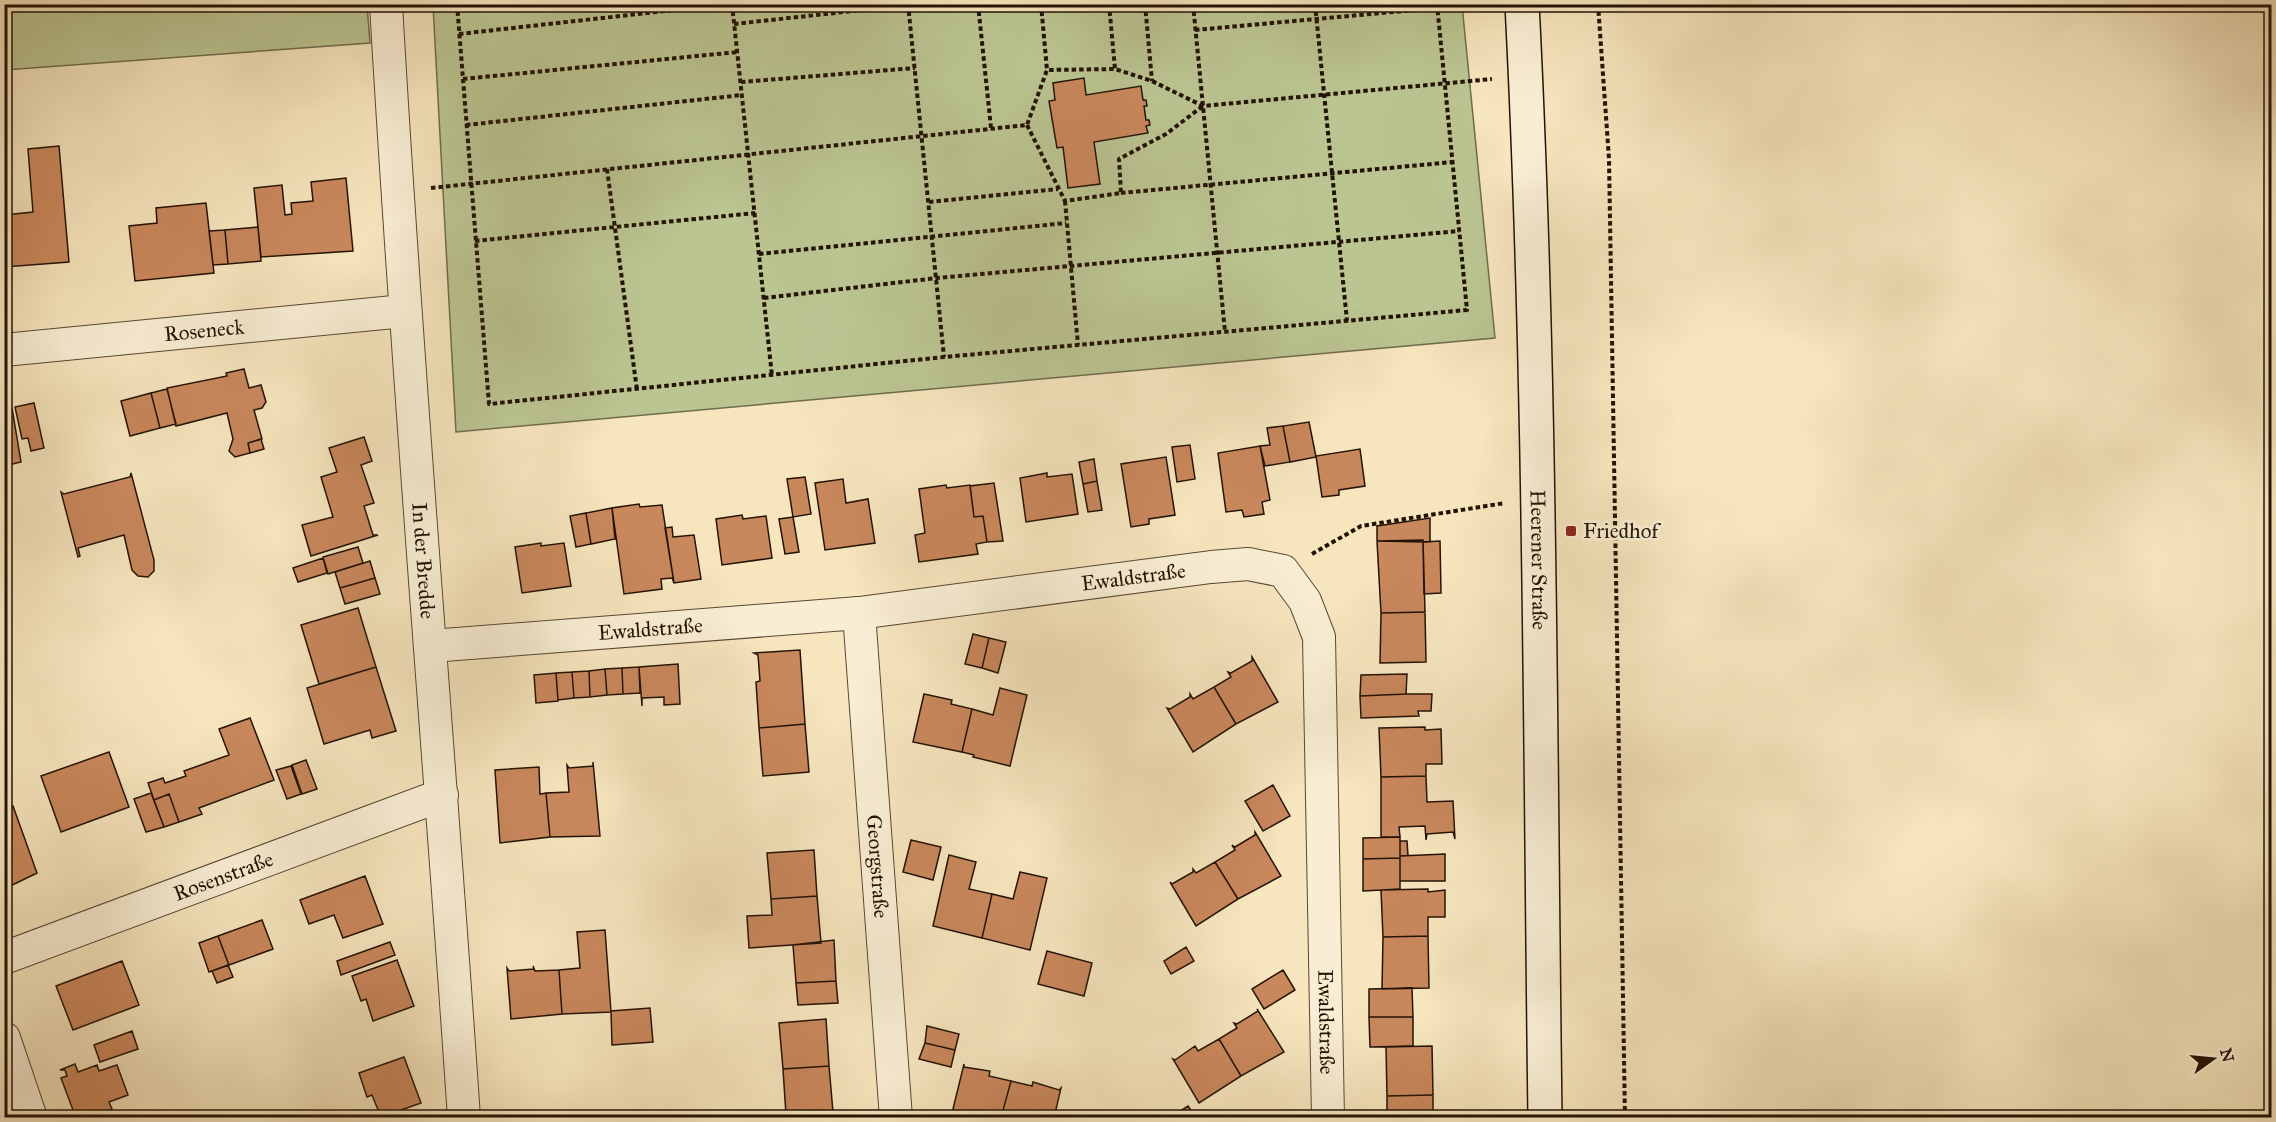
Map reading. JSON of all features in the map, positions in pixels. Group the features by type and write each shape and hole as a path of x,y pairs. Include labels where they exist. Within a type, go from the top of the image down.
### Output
{"main road":[{"name":"Heerener Straße","path":"1522,4 1526,76 1537,498 1545,1118"}],"street":[{"name":"In der Bredde","path":"386,4 404,311 465,1118"},
{"name":"Roseneck","path":"4,350 404,311"},
{"name":"Ewaldstraße","path":"431,646 859,613 1211,567 1248,564 1283,571 1305,601 1319,637 1328,1118"},
{"name":"Georgstraße","path":"859,613 896,1118"},
{"name":"Rosenstraße","path":"4,958 442,795"},
{"path":"4,1038 31,1118"}],"path":[{"path":"457,4 489,404 944,357 1467,310 1437,6 1195,30"},
{"path":"459,34 730,4 738,52 772,376"},
{"path":"978,4 991,129"},
{"path":"1041,4 1047,70 1027,125 1065,201 1078,345"},
{"path":"1109,4 1114,69"},
{"path":"1145,4 1152,81"},
{"path":"1193,4 1226,332"},
{"path":"1315,4 1347,321"},
{"path":"1598,4 1610,171 1625,1118"},
{"path":"734,24 908,5 944,357"},
{"path":"463,79 738,52"},
{"path":"741,82 915,68"},
{"path":"1047,70 1114,69 1152,81 1203,106 1526,76"},
{"path":"466,125 742,95"},
{"path":"1121,193 1119,159 1166,134 1203,106"},
{"path":"397,191 1027,125"},
{"path":"1065,201 1121,193 1453,162"},
{"path":"607,169 637,390"},
{"path":"929,202 1058,189"},
{"path":"475,241 755,213"},
{"path":"759,254 1066,223"},
{"path":"764,298 1070,265 1459,231"},
{"path":"1283,571 1361,526 1537,498"}],"green space":[{"path":"5,4 367,5 370,43 5,70"},
{"path":"433,5 1462,5 1495,338 456,432"}],"building":[{"path":"1084,78 1086,95 1141,86 1143,100 1146,100 1147,106 1144,106 1146,120 1149,120 1150,125 1146,126 1148,133 1094,142 1100,184 1068,188 1063,147 1057,148 1049,101 1055,100 1053,83"},
{"path":"59,146 69,262 4,267 4,215 33,212 28,149"},
{"path":"346,178 353,251 261,257 254,188 282,185 285,215 292,214 291,203 313,201 311,182"},
{"path":"206,203 214,273 135,281 129,226 157,223 156,208"},
{"path":"258,227 261,261 228,264 225,230"},
{"path":"225,230 228,264 213,265 209,231"},
{"path":"244,369 249,388 261,385 266,402 262,408 254,410 262,439 248,443 250,453 235,457 229,451 233,439 227,413 176,426 167,388 227,376 226,373"},
{"path":"167,389 176,424 160,428 151,393"},
{"path":"151,393 160,428 130,436 121,401"},
{"path":"34,403 44,448 31,451 28,438 22,439 15,407"},
{"path":"12,408 21,462 4,466 4,409"},
{"path":"1309,422 1316,457 1290,462 1283,426"},
{"path":"1283,426 1290,462 1265,466 1260,446 1270,445 1267,428"},
{"path":"364,437 372,461 361,465 374,503 364,506 373,535 378,535 311,556 302,525 333,517 321,477 337,472 329,448"},
{"path":"261,439 264,449 250,453 248,443"},
{"path":"1190,445 1195,479 1177,482 1172,447"},
{"path":"1260,446 1270,500 1262,502 1264,514 1244,517 1242,510 1226,512 1218,453"},
{"path":"1360,449 1365,486 1339,490 1339,495 1322,497 1316,456"},
{"path":"1166,457 1175,515 1149,519 1149,524 1131,527 1121,464"},
{"path":"1094,459 1097,481 1083,484 1079,462"},
{"path":"131,473 154,560 154,571 148,577 138,576 132,570 124,535 78,548 80,556 78,557 61,492 64,494 130,477"},
{"path":"1047,473 1047,477 1072,474 1078,514 1026,522 1020,478"},
{"path":"805,477 811,514 793,517 787,479"},
{"path":"843,479 846,503 868,499 875,543 825,550 815,483"},
{"path":"1097,481 1102,510 1088,512 1083,484"},
{"path":"994,483 1003,541 987,542 983,516 974,517 970,486"},
{"path":"946,485 947,488 970,485 974,517 983,516 987,542 976,544 978,554 919,562 915,535 925,533 919,489"},
{"path":"639,504 640,507 662,505 674,583 672,578 661,579 662,589 624,594 612,508"},
{"path":"612,508 615,539 591,544 586,513"},
{"path":"586,513 591,544 576,547 570,516"},
{"path":"742,515 743,519 766,516 772,558 722,565 716,519"},
{"path":"793,517 799,552 785,554 779,519"},
{"path":"1430,518 1430,542 1377,541 1377,526"},
{"path":"672,527 673,537 694,535 701,579 674,583 665,528"},
{"path":"1423,540 1425,612 1381,613 1377,541"},
{"path":"1440,541 1441,593 1424,594 1423,542"},
{"path":"541,543 541,546 564,543 571,586 522,593 515,547"},
{"path":"358,547 363,563 328,574 323,557"},
{"path":"323,558 327,573 298,582 293,568"},
{"path":"370,561 375,578 340,588 335,572"},
{"path":"375,578 380,594 345,604 340,588"},
{"path":"358,608 376,667 319,684 301,625"},
{"path":"1425,612 1426,662 1380,663 1381,613"},
{"path":"973,634 989,638 982,668 965,664"},
{"path":"989,638 1006,642 998,673 982,668"},
{"path":"800,650 805,724 759,728 756,682 760,681 758,655 754,653"},
{"path":"1252,657 1278,702 1236,724 1214,687 1231,677 1228,672 1231,673 1252,661"},
{"path":"678,664 680,704 664,705 664,697 642,698 642,706 639,667"},
{"path":"376,667 396,731 372,738 370,730 324,744 307,688"},
{"path":"639,667 640,693 623,694 622,668"},
{"path":"622,668 623,694 607,695 605,669"},
{"path":"605,669 607,695 590,697 589,671"},
{"path":"589,671 590,697 574,698 572,672"},
{"path":"572,672 574,698 558,700 556,673"},
{"path":"556,673 558,701 536,703 534,675"},
{"path":"1407,674 1406,694 1360,696 1361,675"},
{"path":"1214,687 1236,724 1193,752 1167,708 1170,709 1190,697 1190,694 1193,699"},
{"path":"1000,688 1027,695 1010,766 962,752 972,709 993,715"},
{"path":"924,694 952,700 951,704 972,709 962,752 913,742"},
{"path":"1432,694 1431,711 1418,711 1419,716 1361,718 1360,696"},
{"path":"250,718 274,780 199,808 202,814 179,822 169,794 154,800 148,783 163,778 165,783 186,776 184,771 229,755 219,729"},
{"path":"805,724 809,772 763,776 759,728"},
{"path":"1425,727 1425,730 1441,729 1442,764 1426,764 1426,776 1381,777 1379,728"},
{"path":"109,752 129,807 61,832 41,776"},
{"path":"306,760 317,789 302,794 292,765"},
{"path":"593,762 600,836 550,837 546,793 569,792 567,765 569,768 593,766"},
{"path":"291,766 301,794 287,799 276,770"},
{"path":"539,767 540,794 546,793 550,837 500,843 495,770"},
{"path":"1426,776 1427,802 1453,801 1455,839 1453,832 1427,834 1426,840 1425,826 1399,827 1400,837 1381,837 1381,777"},
{"path":"1273,785 1290,816 1263,831 1245,801"},
{"path":"151,793 164,827 146,832 134,799"},
{"path":"169,794 179,822 164,827 154,800"},
{"path":"13,806 37,873 4,889 4,809"},
{"path":"1255,832 1281,876 1238,899 1215,862 1235,850 1232,845 1235,847 1255,835"},
{"path":"1400,837 1400,858 1363,859 1363,838"},
{"path":"911,840 941,847 933,880 903,872"},
{"path":"1400,841 1407,841 1408,856 1400,856"},
{"path":"814,850 817,896 771,899 767,853"},
{"path":"1445,854 1445,881 1400,881 1400,856"},
{"path":"949,855 976,862 969,889 992,894 982,938 933,926"},
{"path":"1400,858 1400,889 1363,891 1363,859"},
{"path":"1215,862 1238,899 1196,926 1170,882 1172,884 1193,872 1193,869 1196,873"},
{"path":"1020,872 1047,878 1030,950 982,938 992,894 1013,899"},
{"path":"365,876 383,924 343,938 334,915 309,924 300,900"},
{"path":"1428,889 1428,892 1445,890 1445,917 1428,917 1428,936 1383,937 1381,890"},
{"path":"817,896 821,943 749,948 747,916 772,915 771,899"},
{"path":"262,920 273,949 229,965 218,936"},
{"path":"605,930 611,1012 562,1014 559,970 580,968 577,932"},
{"path":"218,936 229,965 209,972 199,943"},
{"path":"1428,936 1429,988 1382,989 1383,937"},
{"path":"834,940 836,981 796,983 793,945"},
{"path":"390,942 395,955 341,975 337,961"},
{"path":"1186,947 1194,961 1171,974 1164,961"},
{"path":"1047,951 1092,963 1084,996 1038,984"},
{"path":"397,960 414,1006 373,1021 366,999 361,1001 352,976"},
{"path":"122,961 139,1005 73,1030 56,986"},
{"path":"228,965 233,977 217,983 212,971"},
{"path":"533,966 535,971 559,970 562,1014 511,1019 507,968 509,971 534,969"},
{"path":"1283,970 1295,990 1264,1009 1252,989"},
{"path":"836,981 838,1003 798,1005 796,983"},
{"path":"1412,988 1413,1017 1369,1017 1369,989"},
{"path":"650,1008 653,1042 612,1045 611,1011"},
{"path":"1257,1009 1284,1052 1241,1076 1219,1039 1237,1028 1234,1023 1237,1024 1258,1011"},
{"path":"1369,1017 1413,1017 1413,1046 1370,1047"},
{"path":"826,1019 829,1066 783,1069 779,1023"},
{"path":"927,1026 959,1034 955,1050 925,1043"},
{"path":"132,1031 138,1049 100,1062 94,1045"},
{"path":"1219,1039 1241,1076 1199,1103 1173,1059 1175,1060 1195,1046 1198,1051"},
{"path":"925,1043 955,1050 951,1067 919,1059"},
{"path":"1432,1046 1433,1095 1387,1096 1386,1047"},
{"path":"404,1057 421,1103 381,1117 372,1095 367,1097 359,1073"},
{"path":"75,1064 78,1072 97,1065 99,1071 117,1065 128,1095 109,1102 112,1109 89,1118 76,1118 61,1078 67,1076 65,1070 60,1070"},
{"path":"964,1064 964,1067 990,1071 989,1076 1011,1081 1001,1118 969,1118 952,1113"},
{"path":"829,1066 833,1112 786,1115 783,1069"},
{"path":"1011,1081 1032,1086 1033,1082 1059,1090 1061,1088 1054,1118 1001,1118"},
{"path":"1433,1095 1433,1118 1387,1118 1387,1096"},
{"path":"1188,1106 1196,1118 1169,1118"}],"place":[{"name":"Friedhof","path":"1571,531"}]}
